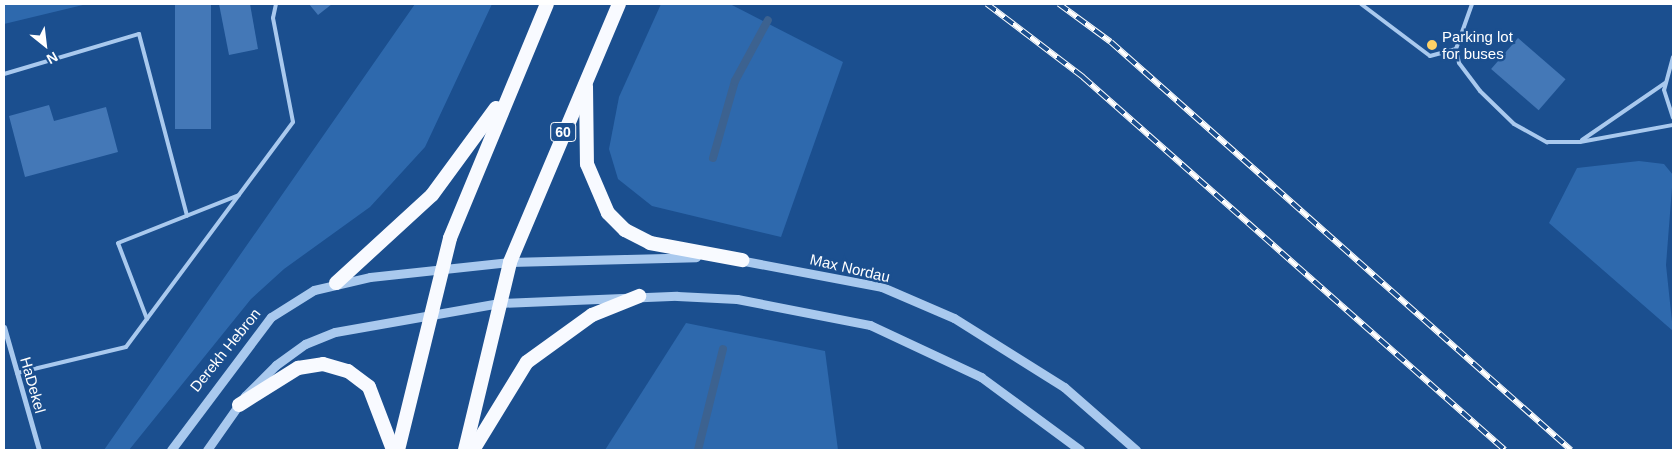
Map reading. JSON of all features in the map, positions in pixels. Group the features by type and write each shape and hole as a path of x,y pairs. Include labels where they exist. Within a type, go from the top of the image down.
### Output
{"highway":[{"path":"398,450 427,317 440,270 507,94 547,4"},
{"name":"60","path":"465,450 510,262 619,4"},
{"path":"587,76 588,164 608,213 625,230 650,243 742,260"},
{"path":"336,283 432,194 507,94"},
{"path":"473,450 527,362 592,315 639,296"},
{"path":"238,405 298,368 323,364 348,371 369,387 393,450"}],"street":[{"name":"Max Nordau","path":"510,262 678,256 742,260 882,287 954,318 1064,387 1136,450"},
{"name":"Derekh Hebron","path":"171,450 271,317 336,283 510,262"},
{"path":"207,450 238,405 276,365 305,344 335,332 499,303 639,296 737,299 870,325 981,377 1080,450"},
{"name":"HaDekel","path":"4,327 39,450"}],"lane":[{"path":"17,373 126,347 293,122 272,18 276,4"},
{"path":"1361,4 1430,56 1456,49"},
{"path":"1472,4 1456,49 1459,63 1480,92 1514,124 1547,142 1580,142 1673,125"},
{"path":"4,74 139,34 187,216"},
{"path":"1673,57 1664,82 1673,118"},
{"path":"1580,142 1664,82"},
{"path":"147,319 118,243 239,196"}],"shaded area":[{"path":"4,4 87,4 4,24"},
{"path":"415,4 492,4 425,147 370,207 284,269 251,299 129,450 104,450"},
{"path":"661,4 730,4 843,62 781,237 652,206 618,179 609,149 619,97"},
{"path":"1639,161 1664,164 1673,175 1666,265 1673,331 1549,223 1577,168"},
{"path":"686,323 825,351 838,450 605,450"}],"building":[{"path":"175,4 211,4 211,129 175,129"},
{"path":"219,4 250,4 258,49 229,55"},
{"path":"309,4 332,4 318,15"},
{"path":"1518,38 1566,79 1539,110 1491,69"},
{"path":"49,105 54,121 106,107 118,152 25,177 9,116"}],"waterway":[{"path":"713,158 735,81 768,20"},
{"path":"698,450 723,349"}],"railway":[{"path":"987,4 1083,77 1505,450"},
{"path":"1059,4 1111,42 1571,450"}],"place":[{"name":"Parking lot for buses","path":"1432,45"}]}
